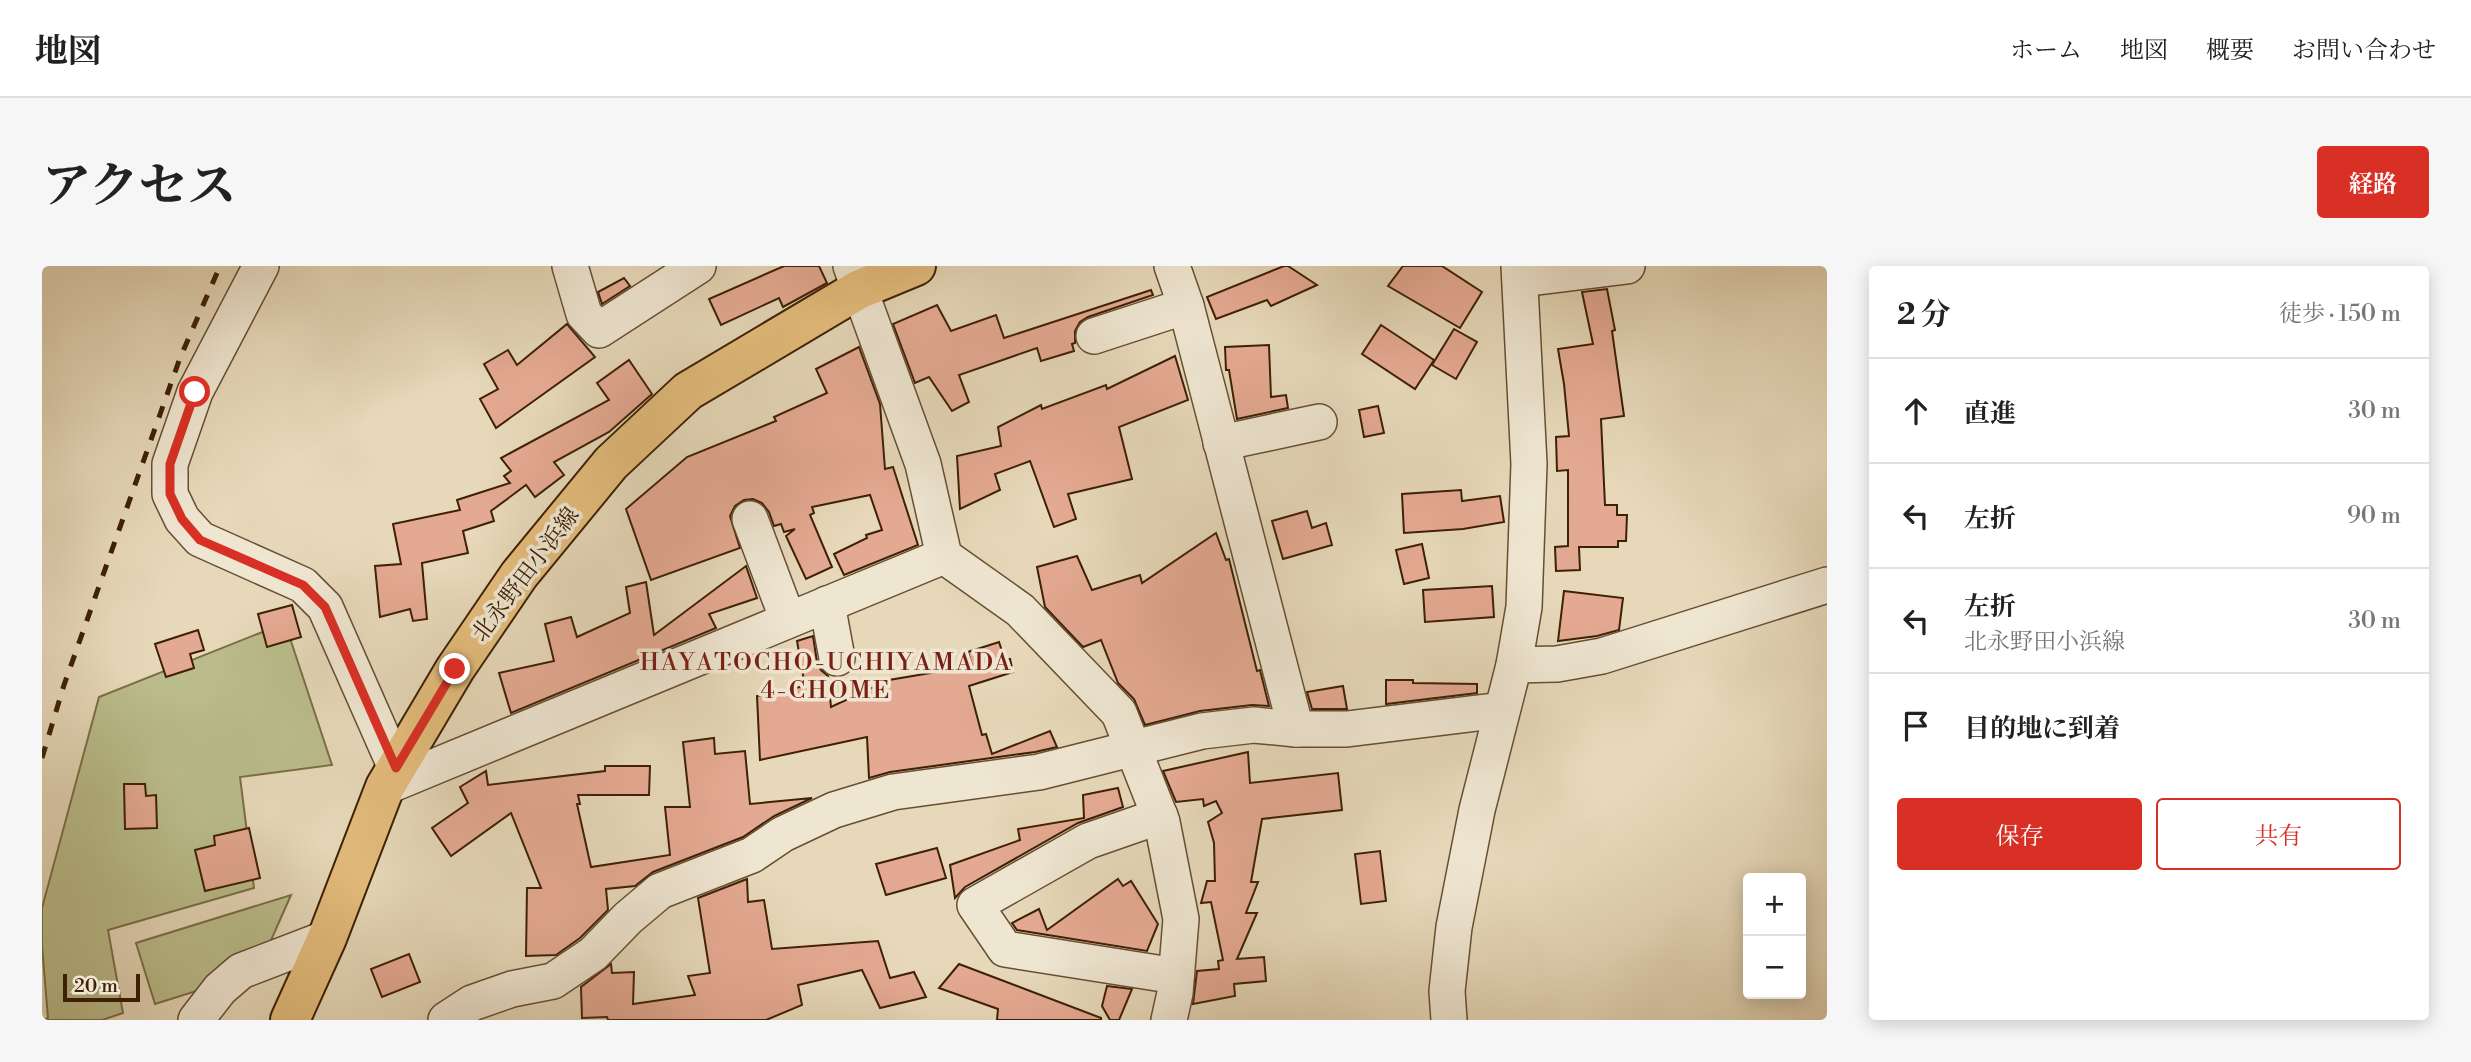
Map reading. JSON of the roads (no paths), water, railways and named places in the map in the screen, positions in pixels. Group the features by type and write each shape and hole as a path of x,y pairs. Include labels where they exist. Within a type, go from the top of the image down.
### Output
{"main road":[{"name":"北永野田小浜線","path":"290,1020 327,938 391,777 455,669 519,575 611,463 688,391 854,278 916,266"}],"street":[{"path":"261,266 195,392 170,464 170,494 182,519 200,540 303,585 325,607 391,777 944,556"},
{"path":"569,266 584,314 599,330 698,266"},
{"path":"1172,266 1186,306 1297,729"},
{"path":"1449,1020 1447,991 1454,927 1477,810 1514,666 1524,607 1528,464 1519,272 1627,266"},
{"path":"854,278 923,464 944,556 1020,610 1119,713 1160,816 1181,919 1169,1020"},
{"path":"1094,336 1186,306"},
{"path":"1221,443 1319,422"},
{"path":"750,519 788,620"},
{"path":"1514,666 1557,664 1602,656 1827,585"},
{"path":"827,604 837,658"},
{"path":"446,1020 472,1003 499,993 553,981 593,954 628,918 660,891 752,855 783,834 834,810 893,792 1039,772 1202,731 1254,724 1297,729 1347,729 1502,710"},
{"path":"1160,816 1088,841 975,905 1005,949 1176,975"},
{"path":"196,1020 220,989 241,971 327,938"}],"railway":[{"path":"42,758 64,685 180,358 220,266"}],"district":[{"name":"HAYATOCHO-UCHIYAMADA 4-CHOME","path":"826,676"}]}
